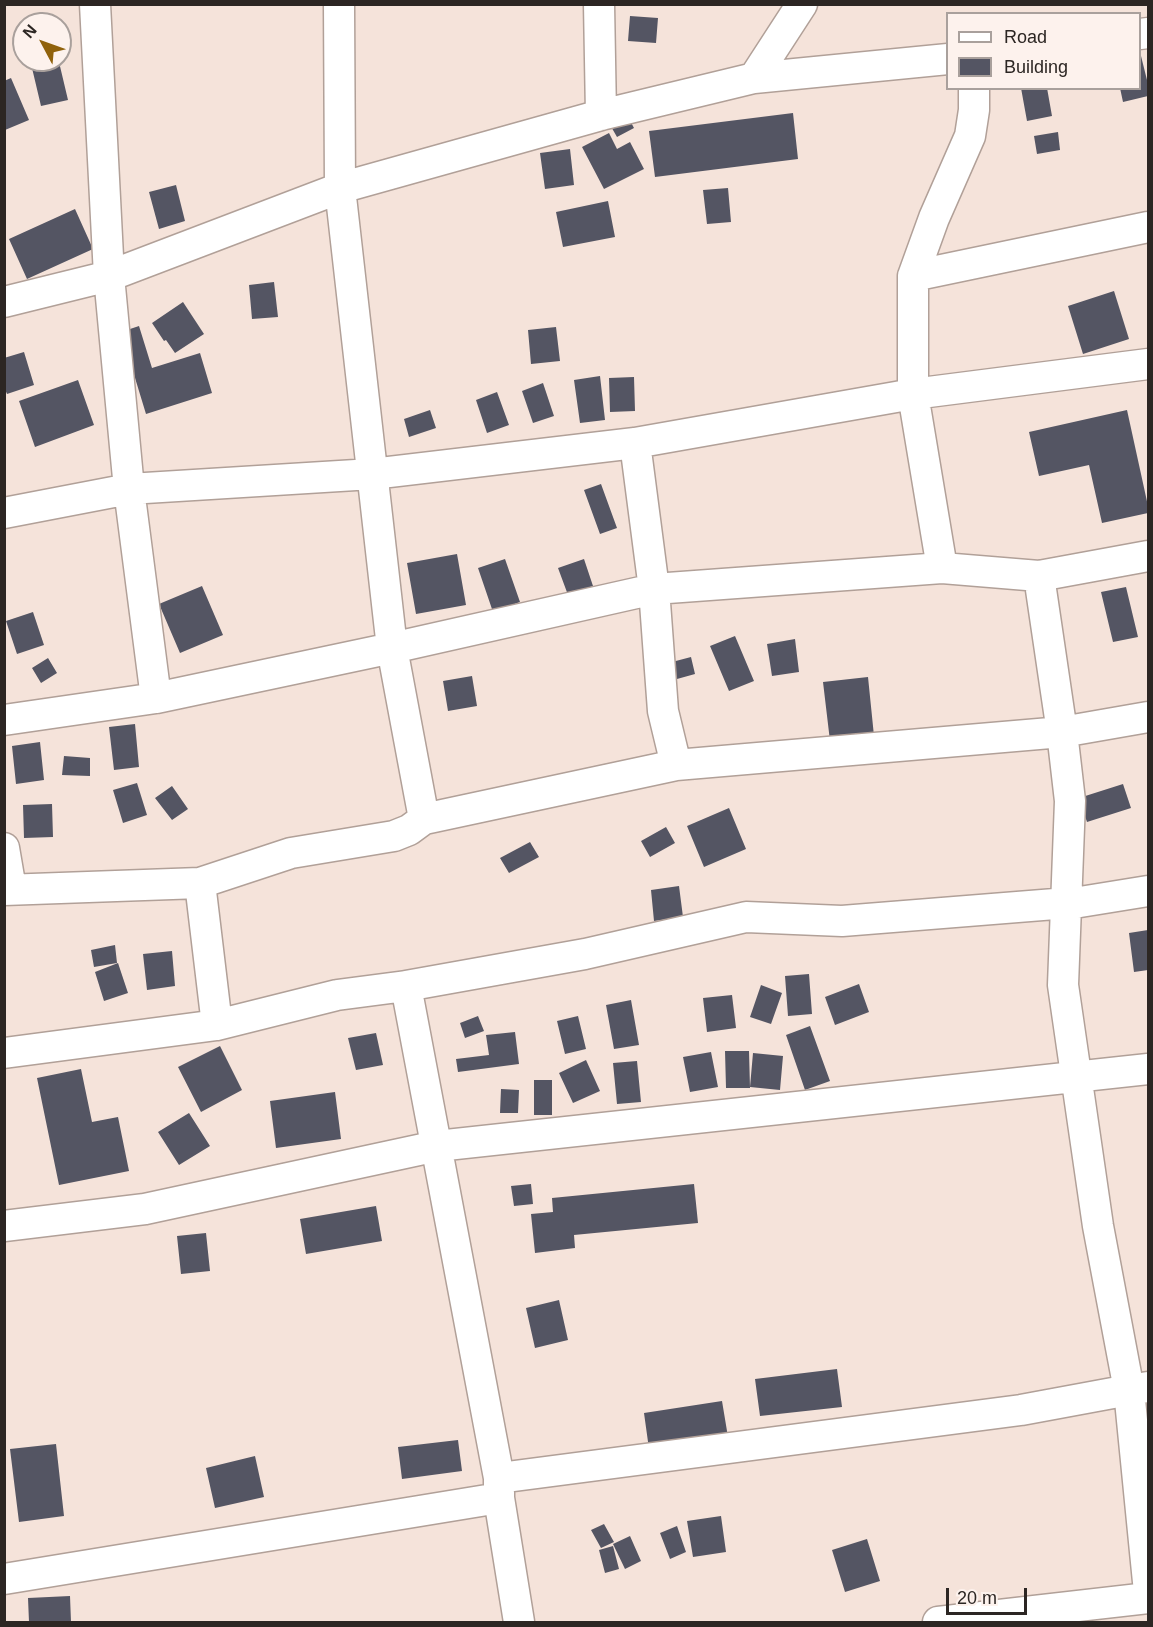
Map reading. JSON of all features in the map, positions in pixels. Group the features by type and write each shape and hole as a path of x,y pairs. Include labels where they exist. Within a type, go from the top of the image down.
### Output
{"street":[{"path":"95,4 109,276 129,489 156,698"},
{"path":"339,4 340,188 392,648 424,819"},
{"path":"599,4 601,115"},
{"path":"754,78 802,4"},
{"path":"4,302 109,276 340,188 601,115 754,78 946,59"},
{"path":"942,568 913,394 913,276 934,218 970,136 974,90"},
{"path":"913,276 1149,227"},
{"path":"4,513 129,489 372,474 634,443 913,394 1149,364"},
{"path":"634,443 654,589 663,711 676,765"},
{"path":"4,720 156,698 654,589 942,568 1039,576 1149,556"},
{"path":"1039,576 1070,801 1063,985 1098,1226 1139,1388 1149,1582"},
{"path":"4,848 8,890 200,883 291,853 393,836 409,830 424,819 676,765 1062,732 1149,717"},
{"path":"200,883 218,1025"},
{"path":"4,1053 218,1025 337,995 405,987 585,954 746,917 842,921 1065,903 1149,891"},
{"path":"405,987 437,1146 499,1488 519,1623"},
{"path":"4,1226 145,1209 437,1146 1149,1069"},
{"path":"4,1579 499,1488 1021,1410 1139,1388"},
{"path":"938,1623 1149,1598"}],"building":[{"path":"630,16 658,18 656,43 628,41"},
{"path":"1141,56 1148,84 1148,96 1123,102 1120,90 1141,90"},
{"path":"33,72 61,72 68,100 41,106"},
{"path":"11,78 29,120 5,130 4,81"},
{"path":"1021,90 1047,90 1052,116 1027,121"},
{"path":"626,113 634,128 617,137 609,123"},
{"path":"793,113 798,159 655,177 649,131"},
{"path":"1058,132 1060,150 1037,154 1034,136"},
{"path":"609,133 617,149 630,142 644,169 604,189 582,147"},
{"path":"570,149 574,185 545,189 540,153"},
{"path":"176,185 185,221 159,229 149,192"},
{"path":"728,188 731,222 707,224 703,190"},
{"path":"608,201 615,237 563,247 556,212"},
{"path":"75,209 93,249 27,279 9,239"},
{"path":"274,282 278,317 252,319 249,285"},
{"path":"1114,291 1129,339 1083,354 1068,306"},
{"path":"183,302 204,334 175,353 152,323"},
{"path":"139,326 152,368 200,353 212,393 146,414 121,332"},
{"path":"556,327 560,361 531,364 528,330"},
{"path":"24,352 34,385 7,394 4,387 4,358"},
{"path":"600,376 605,420 580,423 574,380"},
{"path":"634,377 635,411 610,412 609,378"},
{"path":"78,380 94,425 35,447 19,401"},
{"path":"543,383 554,416 533,423 522,391"},
{"path":"497,392 509,425 487,433 476,400"},
{"path":"430,410 436,428 409,437 404,419"},
{"path":"1127,410 1148,513 1102,523 1089,465 1039,476 1029,432"},
{"path":"601,484 617,528 600,534 584,490"},
{"path":"457,554 466,605 416,614 407,563"},
{"path":"505,559 520,602 493,612 478,568"},
{"path":"584,559 593,586 568,595 558,568"},
{"path":"202,586 223,635 180,653 159,604"},
{"path":"1126,587 1138,637 1113,642 1101,592"},
{"path":"33,612 44,645 17,654 6,621"},
{"path":"735,636 754,681 729,691 710,646"},
{"path":"795,639 799,672 772,676 767,644"},
{"path":"691,657 695,674 677,679 672,662"},
{"path":"48,658 57,673 41,683 32,668"},
{"path":"472,676 477,706 448,711 443,681"},
{"path":"868,677 874,736 830,741 823,682"},
{"path":"135,724 139,767 114,770 109,727"},
{"path":"40,742 44,780 16,784 12,746"},
{"path":"64,756 90,758 90,776 62,775"},
{"path":"137,783 147,815 123,823 113,790"},
{"path":"1123,784 1131,808 1087,822 1079,798"},
{"path":"172,786 188,809 172,820 155,798"},
{"path":"52,804 53,837 24,838 23,805"},
{"path":"729,808 746,849 704,867 687,826"},
{"path":"666,827 675,843 650,857 641,841"},
{"path":"530,842 539,857 509,873 500,858"},
{"path":"679,886 683,917 654,921 651,890"},
{"path":"1148,930 1148,970 1134,972 1129,933"},
{"path":"115,945 117,963 94,967 91,950"},
{"path":"172,951 175,986 147,990 143,954"},
{"path":"118,963 128,993 104,1001 95,972"},
{"path":"809,974 812,1014 788,1016 785,976"},
{"path":"859,984 869,1012 835,1025 825,997"},
{"path":"761,985 782,993 771,1024 750,1017"},
{"path":"732,995 736,1028 707,1032 703,998"},
{"path":"631,1000 639,1045 614,1049 606,1005"},
{"path":"478,1016 484,1031 465,1038 460,1023"},
{"path":"578,1016 586,1049 565,1054 557,1021"},
{"path":"810,1026 830,1081 805,1090 786,1035"},
{"path":"515,1032 519,1064 458,1072 456,1059 489,1055 486,1035"},
{"path":"376,1033 383,1065 356,1070 348,1038"},
{"path":"220,1046 242,1090 201,1112 178,1067"},
{"path":"725,1051 749,1051 750,1088 726,1088"},
{"path":"711,1052 718,1087 690,1092 683,1057"},
{"path":"753,1053 783,1056 780,1090 750,1087"},
{"path":"586,1060 600,1091 573,1103 559,1073"},
{"path":"637,1061 641,1102 617,1104 613,1063"},
{"path":"81,1069 92,1122 118,1117 129,1171 59,1185 37,1078"},
{"path":"534,1080 552,1080 552,1115 534,1115"},
{"path":"501,1089 519,1090 518,1113 500,1113"},
{"path":"335,1092 341,1139 276,1148 270,1101"},
{"path":"189,1113 210,1146 179,1165 158,1132"},
{"path":"531,1184 533,1204 514,1206 511,1186"},
{"path":"694,1184 698,1223 574,1235 575,1248 535,1253 531,1214 553,1212 552,1198"},
{"path":"376,1206 382,1241 306,1254 300,1219"},
{"path":"206,1233 210,1271 181,1274 177,1236"},
{"path":"559,1300 568,1340 535,1348 526,1308"},
{"path":"837,1369 842,1407 760,1416 755,1379"},
{"path":"722,1401 728,1437 649,1449 644,1413"},
{"path":"458,1440 462,1471 402,1479 398,1447"},
{"path":"56,1444 64,1516 19,1522 10,1449"},
{"path":"255,1456 264,1497 215,1508 206,1468"},
{"path":"721,1516 726,1552 693,1557 687,1521"},
{"path":"604,1524 614,1542 601,1548 591,1530"},
{"path":"677,1526 686,1552 670,1559 660,1533"},
{"path":"630,1536 641,1561 625,1569 613,1544"},
{"path":"867,1539 880,1581 845,1592 832,1550"},
{"path":"613,1546 619,1569 605,1573 599,1550"},
{"path":"70,1596 71,1622 29,1622 28,1598"}]}
